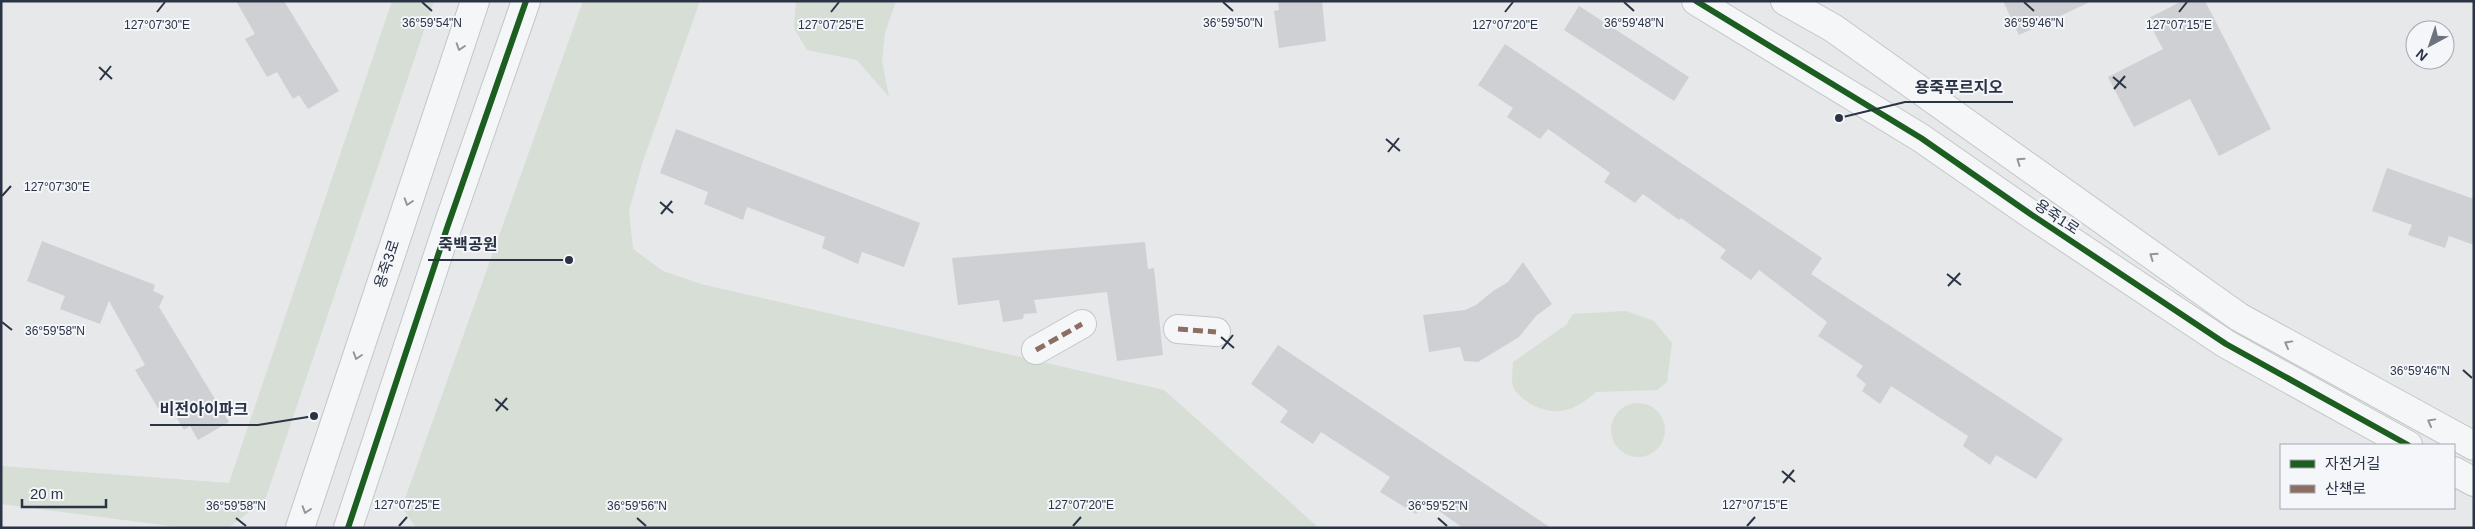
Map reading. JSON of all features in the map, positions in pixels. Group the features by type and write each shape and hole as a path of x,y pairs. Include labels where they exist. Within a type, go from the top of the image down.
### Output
{"street":[{"name":"용죽3로","path":"300,528 475,1"},
{"path":"348,528 447,228 526,1"},
{"name":"용죽1로","path":"1696,1 1921,138 2029,214 2226,344 2406,444"},
{"path":"1785,1 1833,28 2239,317 2474,446"},
{"path":"1036,350 1082,324"},
{"path":"1178,329 1216,332"},
{"path":"2455,472 2474,482"}],"shaded area":[{"path":"392,1 434,1 265,500 228,528 186,528 1,504 1,466 229,483"},
{"path":"583,1 700,1 642,164 629,211 633,249 663,271 701,284 1164,390 1319,528 416,528 402,507"},
{"path":"796,1 896,1 885,33 882,60 889,97 857,60 807,50 794,28"},
{"path":"1626,311 1654,321 1672,343 1667,382 1657,390 1596,392 1572,408 1556,411 1538,408 1529,403 1516,391 1512,381 1513,362 1566,325 1573,314"},
{"path":"1638,403 1648,405 1657,411 1663,420 1665,430 1663,440 1657,449 1648,455 1638,457 1628,455 1619,449 1613,440 1611,430 1613,420 1619,411 1628,405"}],"building":[{"path":"236,1 284,1 339,91 308,109 299,95 293,99 277,72 267,77 245,39 255,34"},
{"path":"1278,1 1322,1 1326,41 1279,48 1274,11 1279,10"},
{"path":"2003,1 2092,1 2019,35"},
{"path":"2182,1 2205,1 2271,129 2219,156 2190,99 2134,127 2108,77 2163,49 2147,19"},
{"path":"1579,6 1689,77 1674,101 1564,30"},
{"path":"1505,44 1822,258 1811,274 2063,439 2036,479 1996,455 1990,465 1963,446 1968,436 1891,386 1880,404 1862,391 1866,384 1856,376 1863,366 1818,336 1827,322 1759,270 1751,280 1720,258 1726,250 1643,194 1635,203 1604,182 1610,173 1548,129 1540,139 1507,117 1513,108 1478,85"},
{"path":"676,129 920,223 904,267 862,252 858,264 822,248 825,237 747,207 743,220 704,204 708,192 660,173"},
{"path":"2387,168 2474,199 2474,245 2449,236 2445,248 2408,235 2412,225 2372,211"},
{"path":"42,241 155,285 153,291 164,296 159,307 229,422 198,440 190,426 184,430 167,402 158,408 135,370 145,365 109,301 100,324 60,309 65,296 27,281"},
{"path":"1145,242 1148,269 1154,268 1163,355 1117,361 1107,292 1034,300 1037,313 1024,314 1023,319 1003,322 999,300 958,305 952,258"},
{"path":"1523,262 1552,304 1536,316 1519,337 1478,362 1464,361 1460,347 1429,352 1423,315 1465,310 1476,305 1508,282"},
{"path":"1278,345 1551,528 1463,528 1425,501 1416,514 1380,492 1390,477 1321,432 1313,444 1280,422 1288,411 1251,384"}],"marked path":[{"path":"1036,350 1082,324"},
{"path":"1178,329 1216,332"}],"cycle path":[{"path":"348,528 447,228 526,1"},
{"path":"1696,1 1921,138 2029,213 2226,344 2406,444"}],"place":[{"name":"용죽푸르지오","path":"1839,118"},
{"name":"죽백공원","path":"569,260"},
{"name":"비전아이파크","path":"314,416"}]}
